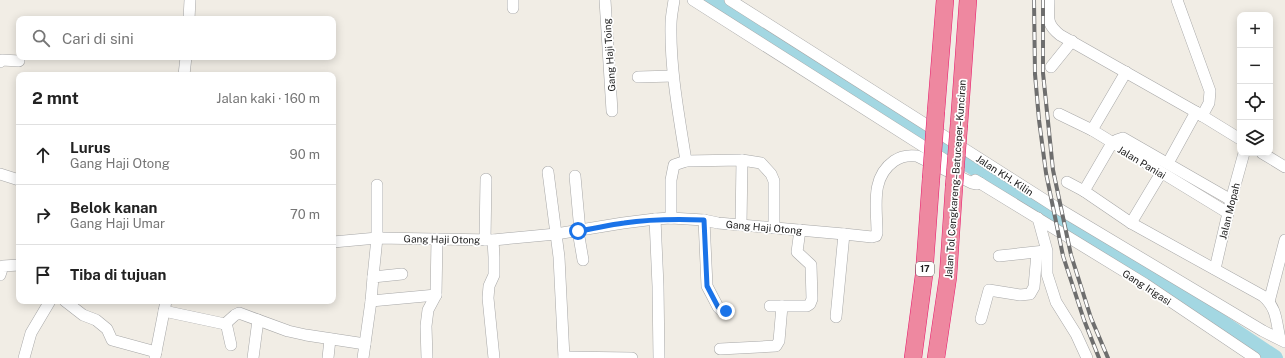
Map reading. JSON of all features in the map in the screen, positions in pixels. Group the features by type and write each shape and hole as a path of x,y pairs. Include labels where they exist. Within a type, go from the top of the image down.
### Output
{"highway":[{"name":"17","path":"913,358 924,275 945,0"},
{"name":"Jalan Tol Cengkareng–Batuceper–Kunciran","path":"936,358 948,277 968,0"}],"street":[{"path":"189,16 190,0"},
{"name":"Gang Haji Toing","path":"605,0 612,111"},
{"path":"674,0 671,24 673,76 676,104 686,161"},
{"name":"Jalan KH. Kilin","path":"693,0 980,183 1038,218"},
{"name":"Jalan KH. Kilin","path":"730,0 1054,206 1282,341"},
{"path":"1049,0 1050,24 1052,29 1060,35 1237,137"},
{"path":"1168,163 1199,114 1209,103 1210,91 1177,0"},
{"path":"1051,67 1072,41"},
{"path":"0,62 2,60 19,62"},
{"path":"184,72 186,60"},
{"path":"1092,130 1126,72"},
{"path":"638,77 673,76"},
{"path":"1059,114 1092,130 1112,143 1084,191"},
{"name":"Jalan Paniai","path":"1228,213 1112,143 1123,138 1231,200"},
{"name":"Gang Haji Otong","path":"336,242 377,238 489,240 556,234 623,223 671,218 704,220 718,223 844,234 872,238 876,236 876,188 880,176 888,166 899,158 911,155 917,156 972,183 980,183"},
{"name":"Jalan Mopah","path":"1215,269 1243,156"},
{"path":"1267,156 1285,167"},
{"path":"741,225 742,160"},
{"path":"671,218 671,180 674,165 686,161 742,160 761,163 771,174 774,181 774,228"},
{"path":"548,172 556,234 562,300 564,358 632,358"},
{"path":"1131,223 1161,173"},
{"path":"0,174 16,179"},
{"path":"575,176 579,231 583,260"},
{"path":"486,180 489,240 494,257 494,275 489,286 488,298 494,358"},
{"path":"1067,182 1084,191 1131,223 1258,293 1274,308 1282,341"},
{"path":"363,358 371,301 377,238 377,185"},
{"path":"1038,218 1042,252 1056,302 1076,334 1087,358"},
{"name":"Gang Irigasi","path":"1038,218 1145,284 1255,358"},
{"path":"655,219 659,358"},
{"path":"704,220 707,286 718,307 721,310 726,311"},
{"path":"770,306 807,306 810,304 812,299 812,267 797,252 800,230"},
{"path":"836,317 844,234"},
{"path":"428,358 426,326 428,310 436,295 437,239"},
{"path":"1269,302 1285,240"},
{"path":"999,256 1042,252"},
{"path":"981,318 989,290 1020,295 1030,294 1034,287 1042,252"},
{"path":"0,275 3,266 16,266"},
{"path":"373,277 402,274"},
{"path":"371,301 436,295"},
{"path":"24,358 31,333 48,304"},
{"path":"69,304 83,315 96,320 107,329 112,340 156,355 165,306 225,324 231,345"},
{"path":"720,349 776,346 779,341 782,306"},
{"path":"225,324 239,313 288,331 365,344"},
{"path":"253,358 258,320"},
{"path":"328,358 330,339"}],"waterway":[{"path":"711,0 1078,234 1197,306 1275,358"}],"railway":[{"path":"1034,0 1035,74 1046,173 1063,256 1084,320 1099,358"},
{"path":"1043,0 1043,73 1053,170 1071,255 1091,318 1108,358"}],"route":[{"path":"578,231 655,219 671,218 704,220 707,286 718,307 721,310 726,311"}]}
